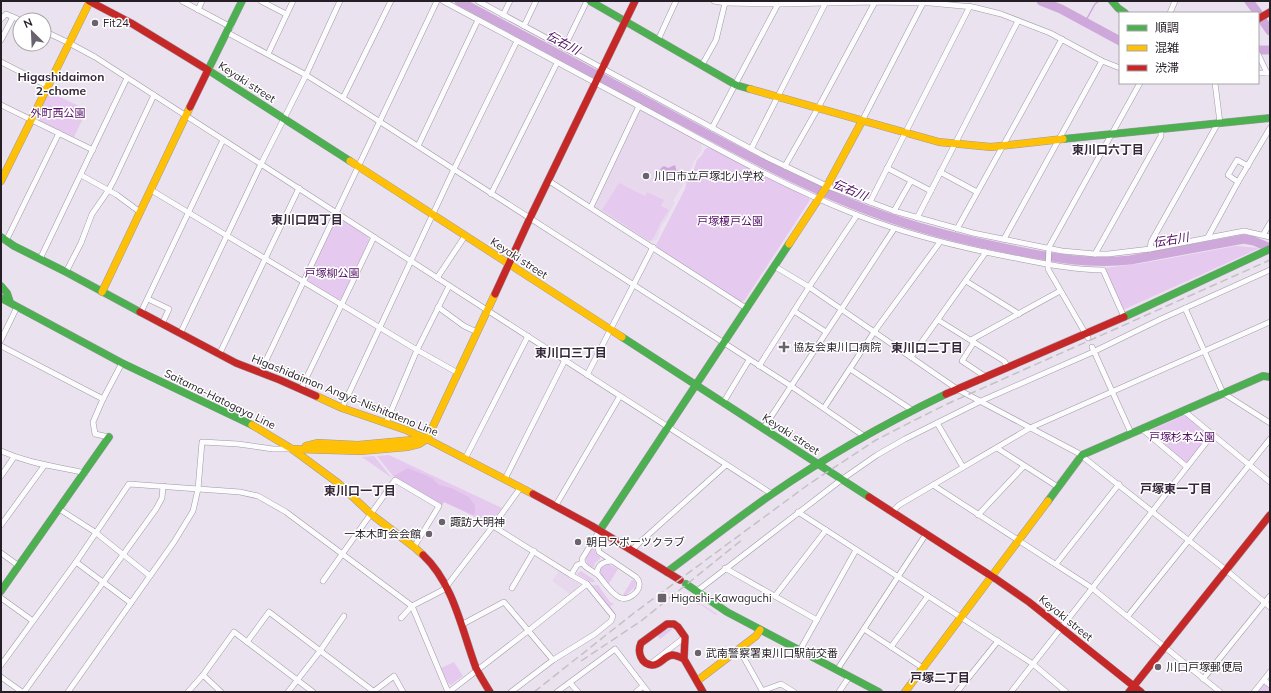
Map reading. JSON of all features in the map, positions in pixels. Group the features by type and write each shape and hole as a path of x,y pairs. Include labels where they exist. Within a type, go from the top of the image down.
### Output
{"street":[{"path":"1,181 90,1 132,23 208,70"},
{"path":"182,1 268,54 344,98 791,386 864,436"},
{"path":"198,10 202,1"},
{"path":"102,292 242,1"},
{"path":"261,1 286,14"},
{"path":"268,54 293,1"},
{"path":"180,334 226,235 283,118 306,75 340,1"},
{"path":"344,98 391,1"},
{"path":"260,373 437,1"},
{"path":"443,1 761,172 857,215 894,229 940,242 1077,269 1103,270 1124,316"},
{"path":"478,1 486,3 503,15 751,149 826,187 917,218 973,233 1049,249 1094,254 1108,254 1150,249 1244,231 1270,237"},
{"path":"503,15 510,1"},
{"path":"524,26 536,1"},
{"path":"564,48 589,1 736,85 862,121 955,145 991,147 1003,146 1270,118"},
{"path":"68,692 174,542 193,511 198,489 202,442 238,444 273,449 292,449 318,443 358,445 427,439 508,264 604,69 635,1"},
{"path":"658,40 676,1"},
{"path":"714,1 725,3 778,4 875,2 970,6 1001,14 1050,33 1102,61 1119,68"},
{"path":"1112,1 1124,12"},
{"path":"1170,12 1175,1"},
{"path":"785,166 875,2"},
{"path":"702,65 716,40 725,3"},
{"path":"600,530 601,538 598,550 600,554 638,579 640,585 639,590 629,597 620,598 616,595 597,574 586,568 582,563 582,559 600,530 695,385 819,199 862,121 923,3"},
{"path":"712,128 778,4"},
{"path":"751,149 825,4"},
{"path":"870,202 970,6"},
{"path":"1259,18 1268,13"},
{"path":"1,19 6,14 12,17"},
{"path":"1,40 12,19"},
{"path":"418,146 478,20"},
{"path":"917,218 1018,21"},
{"path":"52,35 95,57 772,494"},
{"path":"957,229 1062,39"},
{"path":"342,408 454,169 517,41"},
{"path":"1259,56 1269,73"},
{"path":"1004,239 1057,140 1102,61"},
{"path":"1,62 48,86"},
{"path":"492,194 557,63"},
{"name":"Keyaki street","path":"208,70 992,577 1029,602 1131,689 1141,692"},
{"path":"1259,72 1269,73"},
{"path":"40,259 127,78"},
{"path":"1087,336 1048,269 1049,249 1110,135 1139,84"},
{"path":"1150,249 1151,242 1218,123 1215,84"},
{"path":"66,272 81,243 92,214 108,191 154,95"},
{"path":"1,105 93,150"},
{"path":"591,207 639,106"},
{"path":"1208,237 1270,128"},
{"path":"1094,254 1161,136 1161,129"},
{"path":"4,239 59,133"},
{"path":"141,312 223,140"},
{"path":"1238,182 1228,175 1237,160 1248,166"},
{"path":"887,168 931,191"},
{"path":"940,172 977,192"},
{"path":"81,176 108,191 117,194 140,212"},
{"path":"549,181 746,308"},
{"path":"894,211 911,181"},
{"path":"220,355 299,188"},
{"path":"151,190 417,350 458,373"},
{"path":"758,366 857,215"},
{"path":"1263,235 1270,223"},
{"path":"763,429 894,229"},
{"path":"437,278 465,236"},
{"path":"301,389 374,237"},
{"name":"Higashidaimon Angyō-Nishitateno Line","path":"4,239 236,363 301,389 342,408 406,430 427,439 465,460 556,505 632,550 727,612 878,692"},
{"path":"824,408 874,332 940,242"},
{"path":"587,375 653,247"},
{"path":"667,572 772,494 864,436 912,410 1008,367 1087,336 1124,316 1268,250"},
{"path":"911,357 986,252"},
{"path":"774,266 809,287 957,389 1082,455 1270,607"},
{"path":"697,591 798,512 877,455 981,401 1092,349 1270,270"},
{"path":"966,280 1019,314"},
{"path":"1,286 7,293 10,302"},
{"path":"386,423 417,350 449,286"},
{"path":"986,377 962,361 972,341 1060,291"},
{"name":"Saitama-Hatogaya Line","path":"1,298 122,363 260,429 292,449 338,483 371,514 414,547 427,559 438,573 446,587 477,670 490,692"},
{"path":"148,299 169,309 162,324"},
{"path":"1,340 17,306"},
{"path":"438,307 464,326 477,332"},
{"path":"1186,308 1224,393 1270,423"},
{"path":"794,311 826,332"},
{"path":"938,320 1004,361 1008,367"},
{"path":"892,512 899,505 1030,428 1270,322"},
{"path":"465,460 528,336"},
{"path":"1,346 103,399"},
{"path":"1092,349 1131,433"},
{"path":"505,479 565,360"},
{"path":"723,403 749,360"},
{"path":"1,591 109,437 95,434 93,422 122,363"},
{"path":"850,369 912,410"},
{"path":"905,692 1082,455 1263,376 1270,377"},
{"path":"556,505 620,396"},
{"path":"1184,411 1270,482"},
{"path":"937,423 963,468"},
{"path":"1142,429 1187,467"},
{"path":"1011,692 1212,435"},
{"path":"1128,616 1270,439"},
{"path":"997,448 1058,487"},
{"path":"1,451 14,457 44,466 85,473"},
{"path":"1,476 14,457"},
{"path":"632,550 726,465"},
{"path":"1,525 44,466"},
{"path":"978,515 1024,466"},
{"path":"323,581 395,480 439,506 414,547"},
{"path":"1,665 76,562 129,484 240,492 258,496 286,512 412,606 449,692 587,584"},
{"path":"1056,564 1119,484"},
{"path":"933,485 1092,588 1220,692"},
{"path":"1,677 23,692 156,509 162,498 163,486"},
{"path":"401,618 412,606 446,587 521,487"},
{"path":"59,509 95,532 150,576"},
{"path":"798,512 1033,664 1065,692"},
{"path":"1131,689 1270,515"},
{"path":"493,526 587,584 613,616 611,621 595,634 553,660 511,692"},
{"path":"775,596 826,530"},
{"path":"837,670 926,534"},
{"path":"800,650 856,550"},
{"path":"512,588 534,551"},
{"path":"1,553 18,566"},
{"path":"597,574 598,568 602,563 611,561"},
{"path":"76,562 131,603"},
{"path":"571,575 576,565 582,563"},
{"path":"725,568 817,620"},
{"path":"891,647 928,596"},
{"path":"1204,679 1270,596"},
{"path":"1,598 33,621"},
{"path":"461,626 504,602 553,660"},
{"path":"247,642 269,612 373,692 394,676 402,692"},
{"path":"288,692 320,651 344,616"},
{"path":"684,659 685,637 681,630 674,624 667,624 663,626 638,646 638,654 645,663 649,665 656,665 671,655 679,656 684,659 703,692"},
{"path":"864,629 923,668"},
{"path":"697,682 756,636 760,630"},
{"path":"188,692 234,632 313,692"},
{"path":"649,665 685,637"},
{"path":"957,692 998,641"},
{"path":"557,692 615,649 648,692"},
{"path":"739,649 763,692 781,684 794,692"},
{"path":"1254,692 1270,672"},
{"path":"203,674 221,692"},
{"path":"839,692 849,677"},
{"path":"1264,680 1270,686"},
{"path":"570,683 578,692"},
{"path":"636,692 643,686"}],"shaded area":[{"name":"川口市立戸塚北小学校","path":"641,110 701,142 702,148 701,152 694,161 689,174 683,177 683,185 673,201 675,202 661,226 658,237 656,240 650,242 596,208 594,205 638,112"},
{"path":"675,165 677,173 659,179 656,172 664,166 668,168"},
{"path":"408,468 432,478 439,485 451,488 469,497 475,506 475,513 473,515 444,502 442,505 394,476"},
{"path":"559,571 578,583 580,587 570,594 552,581"}],"green space":[{"name":"外町西公園","path":"50,92 87,110 74,137 37,120 36,117 48,93"},
{"name":"戸塚榎戸公園","path":"710,147 809,198 810,200 744,301 741,302 658,249 656,245 685,189 687,180 692,175 697,160 705,149"},
{"path":"619,183 645,196 647,192 664,200 661,206 669,210 661,222 653,239 649,241 602,210"},
{"name":"戸塚柳公園","path":"340,218 368,236 369,240 342,298 338,300 309,282 308,278 336,219"},
{"path":"1236,246 1260,248 1125,309 1123,308 1105,268 1144,263"},
{"name":"戸塚杉本公園","path":"1186,416 1207,434 1208,437 1188,462 1184,462 1150,434 1151,430"},
{"path":"389,455 502,508 490,524 444,502 442,505 394,477 377,456"},
{"path":"374,456 391,477 392,478 362,457"},
{"path":"595,542 595,551 600,559 595,563 594,567 591,568 587,564 586,558"},
{"path":"606,564 618,569 608,583 600,573 603,565"},
{"path":"581,571 595,582 590,582 577,574"},
{"path":"632,580 635,580 635,587 626,595 623,595"},
{"path":"592,585 598,585 610,602 614,604 610,606 615,613 614,614"},
{"path":"691,597 717,614 716,615 700,604 699,605 694,602 692,604 688,602"},
{"path":"668,628 673,629 660,639 657,635"},
{"path":"454,662 463,676 451,685 448,683 441,668"},
{"path":"1265,684 1270,688 1270,692 1256,692 1262,685"}],"waterway":[{"name":"伝右川","path":"459,1 699,130 775,169 852,204 906,223 962,239 1064,259 1097,261 1130,260 1244,239 1254,241 1270,248"},
{"path":"1041,1 1061,9 1119,40"},
{"path":"1085,22 1095,4 1099,1"},
{"path":"1249,1 1257,12"},
{"path":"1259,15 1270,31"},
{"path":"1259,50 1270,50"}],"railway":[{"path":"534,692 634,613 809,484 876,440 947,404 1270,260"},
{"path":"581,661 641,621 743,539"}],"traffic: fast":[{"path":"242,1 208,70 350,161"},
{"path":"590,1 736,85 750,89"},
{"path":"1112,1 1124,12"},
{"path":"1063,139 1270,118"},
{"path":"1,237 14,246 140,312"},
{"path":"600,530 789,244"},
{"path":"1124,317 1270,249"},
{"path":"1,286 7,293 10,302"},
{"path":"1,298 122,363 252,425"},
{"path":"622,337 869,497"},
{"path":"1048,501 1082,455 1263,376 1270,377"},
{"path":"667,572 759,503 814,466 879,428 946,394"},
{"path":"1,591 109,437"},
{"path":"686,584 727,612 879,692"}],"traffic: slow":[{"path":"1,181 90,1"},
{"path":"750,89 939,142 991,147 1063,139"},
{"path":"102,292 190,107"},
{"path":"789,244 827,186 862,121"},
{"path":"350,161 622,337"},
{"path":"293,449 361,451 407,447 419,444 427,439 495,294"},
{"path":"316,396 342,408 406,430 427,439 533,494"},
{"path":"252,425 292,449 338,483 371,514 423,555"},
{"path":"306,446 318,443 358,445 423,439"},
{"path":"905,692 1048,501"},
{"path":"697,681 756,636 760,630"}],"traffic: jam":[{"path":"89,1 131,23 208,70 190,107"},
{"path":"495,294 635,1"},
{"path":"1259,18 1270,12"},
{"path":"140,312 236,363 316,396"},
{"path":"946,394 1124,317"},
{"path":"533,494 592,526 680,580"},
{"path":"869,497 1029,602 1141,692"},
{"path":"1129,692 1270,515"},
{"path":"423,555 434,567 450,594 476,668 490,692"},
{"path":"684,659 672,655 657,664 652,665 643,660 639,650 641,643 667,624 674,624 685,637 684,659 703,692"}],"place":[{"name":"Fit24","path":"95,23"},
{"name":"川口市立戸塚北小学校","path":"646,176"},
{"name":"協友会東川口病院","path":"784,347"},
{"name":"諏訪大明神","path":"442,522"},
{"name":"一本木町会会館","path":"429,534"},
{"name":"朝日スポーツクラブ","path":"578,542"},
{"name":"Higashi-Kawaguchi","path":"662,598"},
{"name":"武南警察署東川口駅前交番","path":"698,653"},
{"name":"川口戸塚郵便局","path":"1158,667"}],"district":[{"name":"Higashidaimon 2-chome","path":"61,84"},
{"name":"東川口六丁目","path":"1108,150"},
{"name":"東川口四丁目","path":"307,220"},
{"name":"東川口二丁目","path":"927,348"},
{"name":"東川口三丁目","path":"571,353"},
{"name":"戸塚東一丁目","path":"1176,489"},
{"name":"東川口一丁目","path":"360,491"},
{"name":"戸塚二丁目","path":"940,678"}]}
